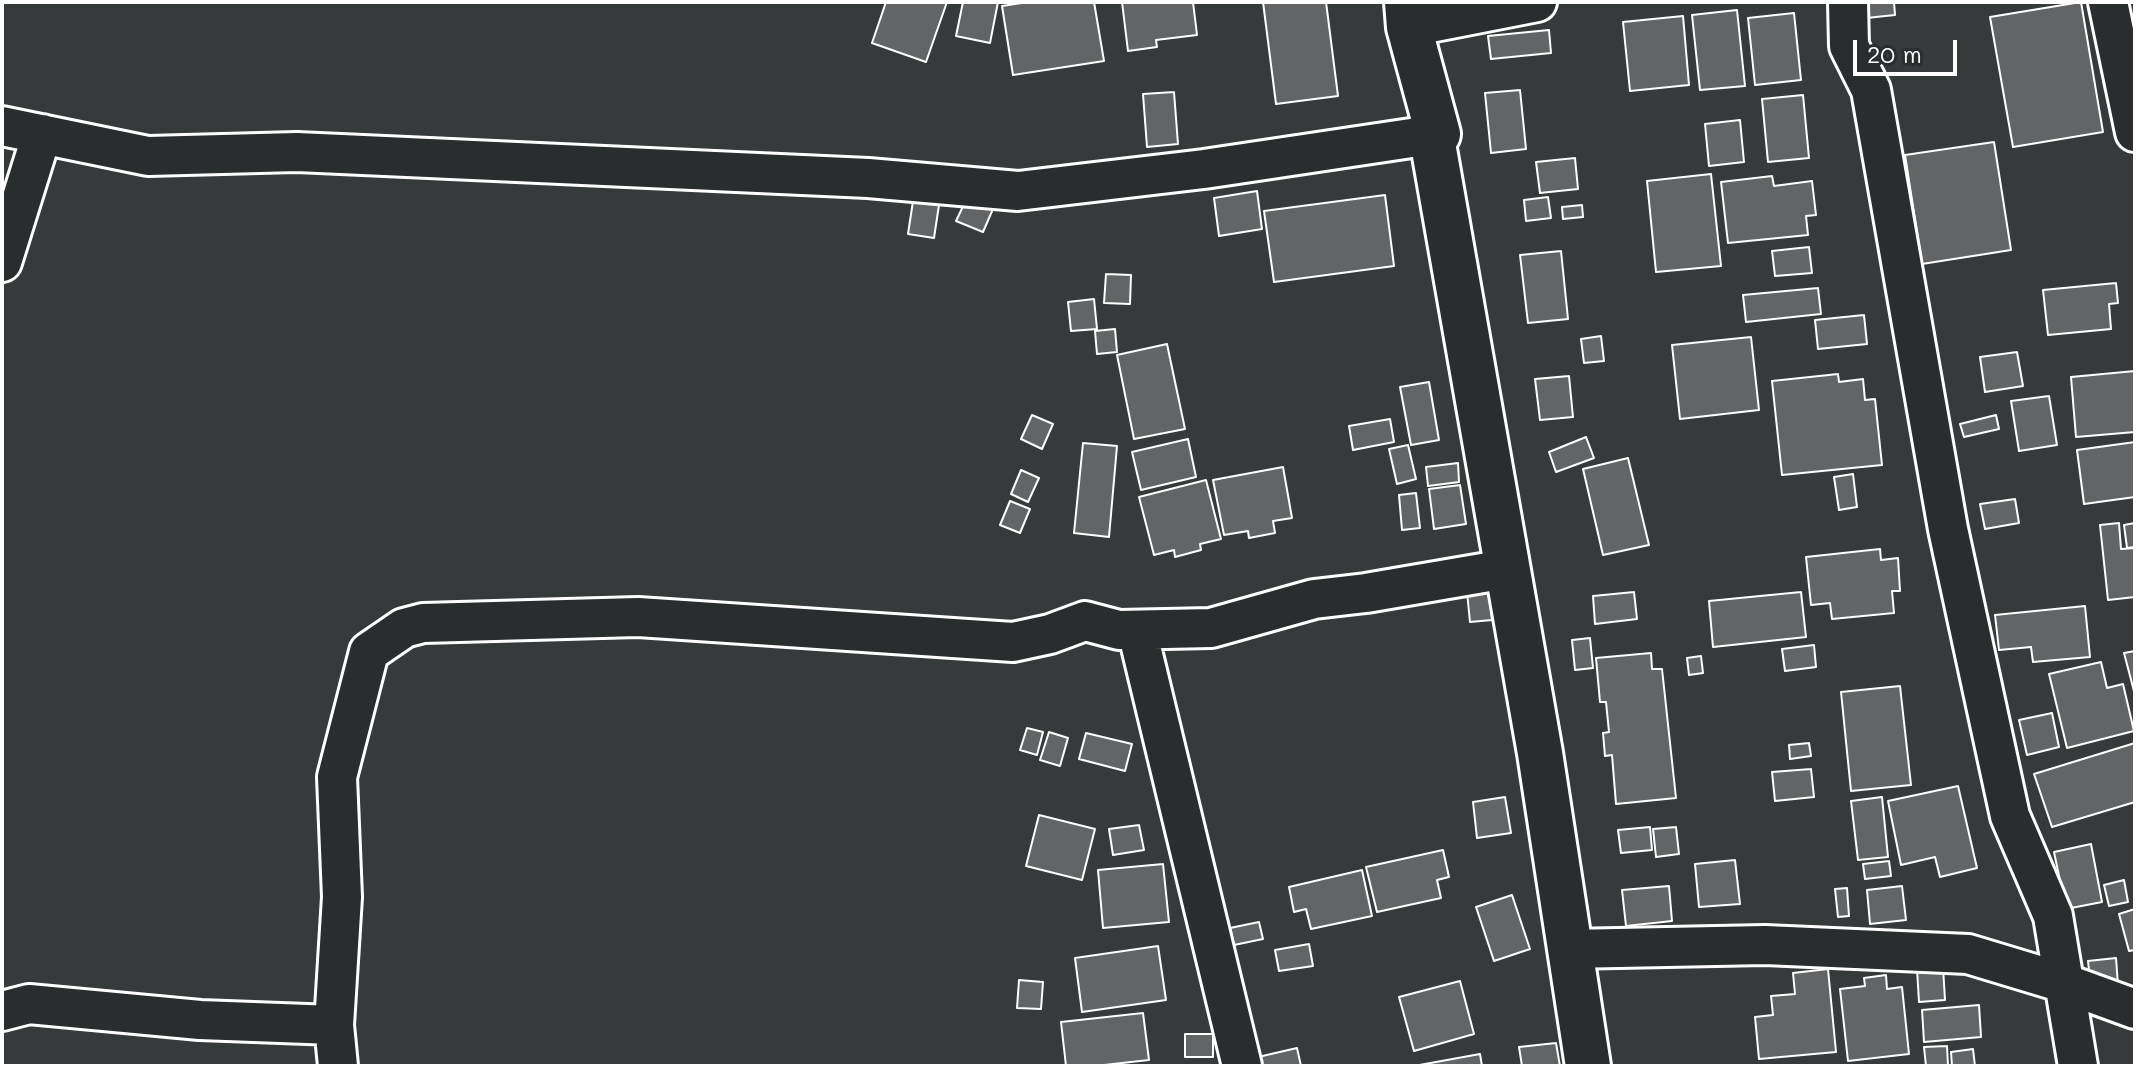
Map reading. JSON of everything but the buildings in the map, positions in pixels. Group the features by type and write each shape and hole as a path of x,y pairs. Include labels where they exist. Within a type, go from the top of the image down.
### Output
{"street":[{"path":"1438,134 1408,14 1537,2"},
{"path":"1848,2 1849,46 1871,90 1948,529 2010,816 2053,916 2078,1066"},
{"path":"2108,2 2135,132"},
{"path":"2,126 148,156 328,153 868,178 1018,191 1204,169 1438,134"},
{"path":"2,262 42,134"},
{"path":"1438,134 1432,138 1540,753 1588,1066"},
{"path":"338,1066 334,1025 342,897 337,777 369,652 404,628 423,623 638,617 1013,642 1050,634 1085,621 1119,630 1211,628 1314,599 1506,569"},
{"path":"1137,630 1242,1066"},
{"path":"1569,949 1765,945 1968,954 2064,983 2135,1009"},
{"path":"2,1011 29,1004 200,1020 334,1025"}]}
